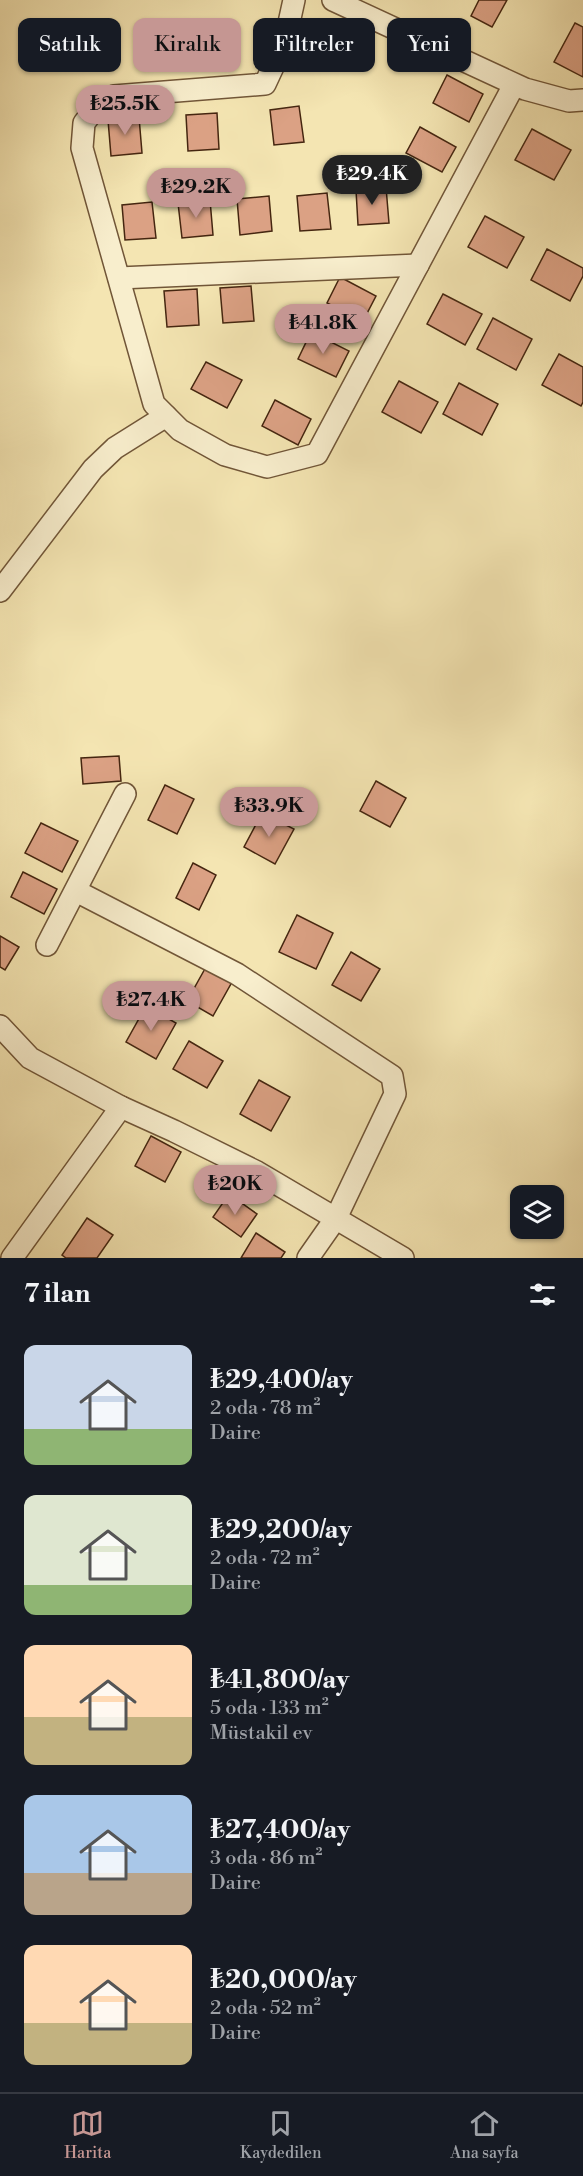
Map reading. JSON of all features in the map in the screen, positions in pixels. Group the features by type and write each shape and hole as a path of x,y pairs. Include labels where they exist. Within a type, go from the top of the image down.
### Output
{"street":[{"path":"294,0 285,41 265,84 114,96 98,105 84,123 82,148 154,404 180,430 225,455 267,467 317,454 514,85"},
{"path":"333,0 525,90 569,101 583,100"},
{"path":"119,278 418,265"},
{"path":"0,591 93,469 115,448 166,416"},
{"path":"47,945 125,794"},
{"path":"76,891 237,974 392,1076 396,1094 336,1218 308,1258"},
{"path":"0,1026 30,1058 121,1107 257,1172 403,1258"},
{"path":"12,1258 121,1107"}],"building":[{"path":"479,0 507,0 492,27 471,16"},
{"path":"575,23 583,27 583,77 554,62"},
{"path":"447,75 483,94 469,122 433,103"},
{"path":"299,106 304,142 274,145 270,110"},
{"path":"217,113 219,149 188,151 186,115"},
{"path":"139,117 142,153 111,156 108,120"},
{"path":"420,127 456,147 442,172 406,153"},
{"path":"532,129 571,150 554,180 515,160"},
{"path":"386,187 389,223 358,225 356,190"},
{"path":"327,193 331,229 300,231 297,196"},
{"path":"269,196 272,231 240,235 237,199"},
{"path":"210,200 213,235 182,238 178,203"},
{"path":"152,202 156,238 125,240 122,205"},
{"path":"485,216 524,237 507,268 468,247"},
{"path":"547,249 583,268 583,276 570,301 531,280"},
{"path":"340,277 376,296 363,321 327,303"},
{"path":"251,286 254,321 223,323 220,288"},
{"path":"197,289 199,325 167,327 164,291"},
{"path":"443,294 482,314 465,345 427,324"},
{"path":"493,318 532,339 516,370 477,349"},
{"path":"311,332 349,351 336,377 298,359"},
{"path":"559,354 583,367 581,406 542,385"},
{"path":"206,362 242,380 227,408 191,389"},
{"path":"399,381 438,402 421,433 382,412"},
{"path":"459,383 498,404 482,435 443,414"},
{"path":"275,400 311,419 298,445 262,426"},
{"path":"119,756 121,781 83,784 81,758"},
{"path":"376,781 406,798 390,827 360,811"},
{"path":"165,785 194,799 177,834 148,820"},
{"path":"262,813 294,829 275,864 244,847"},
{"path":"41,823 78,841 62,872 25,853"},
{"path":"193,863 216,875 199,910 176,898"},
{"path":"23,872 57,889 44,914 11,897"},
{"path":"297,915 333,933 316,969 279,952"},
{"path":"0,936 19,947 5,970 0,967"},
{"path":"351,952 380,969 361,1001 332,985"},
{"path":"206,967 232,982 213,1016 187,1001"},
{"path":"146,1006 176,1023 156,1059 126,1042"},
{"path":"189,1041 223,1061 207,1088 173,1069"},
{"path":"259,1080 290,1097 271,1131 240,1114"},
{"path":"151,1136 181,1152 165,1182 135,1166"},
{"path":"229,1194 257,1214 241,1237 213,1217"},
{"path":"87,1218 113,1235 97,1258 66,1258 62,1255"},
{"path":"256,1233 285,1252 281,1258 241,1258"}]}
